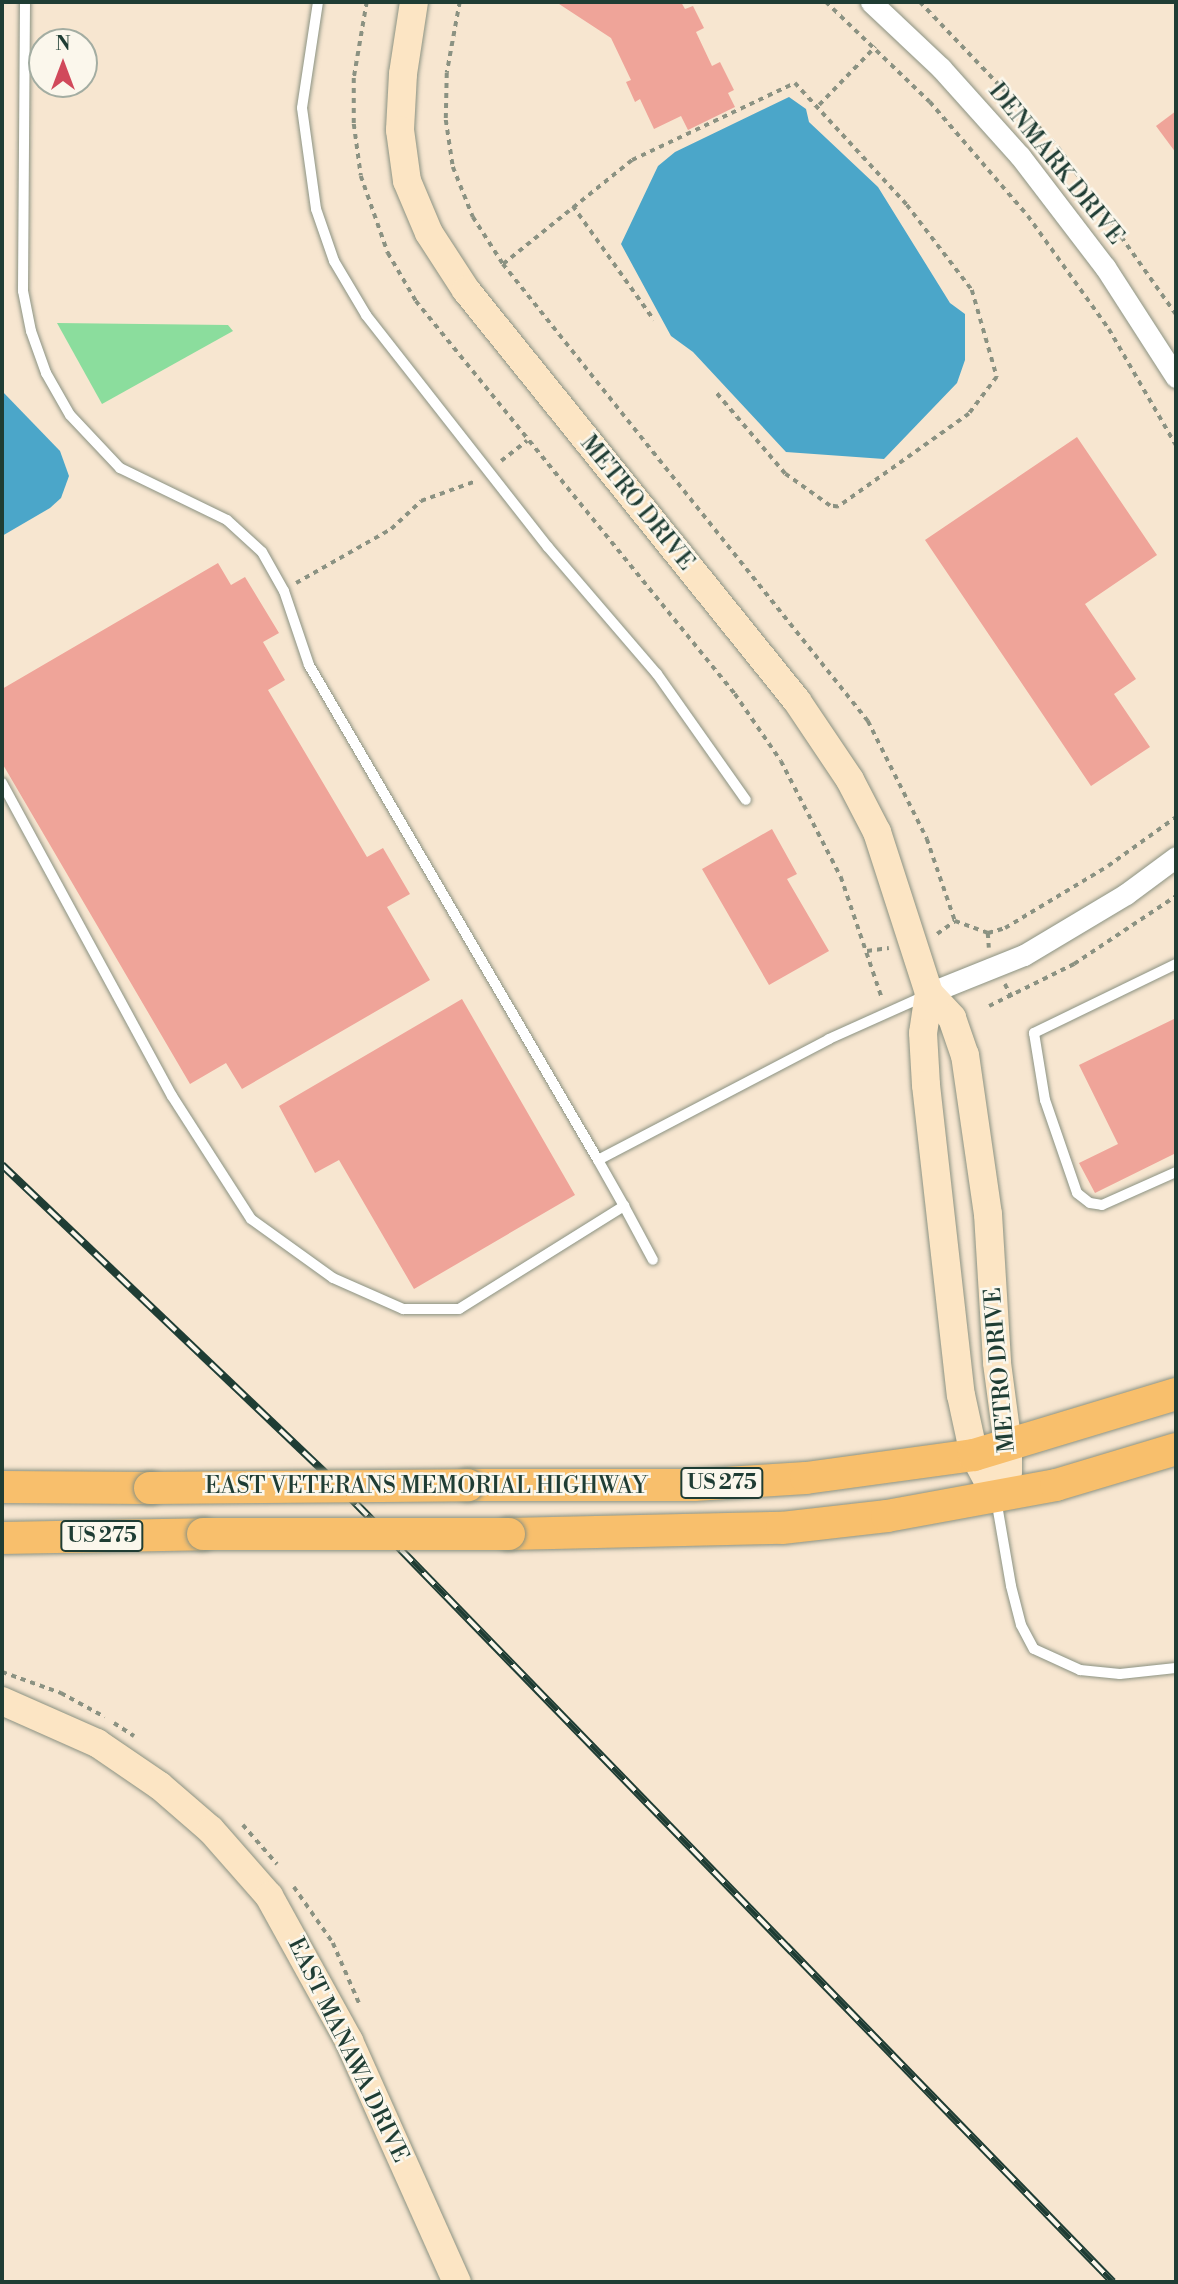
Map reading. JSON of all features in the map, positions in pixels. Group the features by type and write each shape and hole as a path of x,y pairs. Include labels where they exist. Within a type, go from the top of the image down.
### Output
{"main road":[{"name":"EAST VETERANS MEMORIAL HIGHWAY","path":"2,1487 150,1488 750,1481 974,1455 1176,1394"},
{"name":"EAST VETERANS MEMORIAL HIGHWAY","path":"2,1538 509,1534 782,1528 887,1516 1056,1485 1176,1449"}],"street":[{"name":"METRO DRIVE","path":"414,2 400,130 408,181 429,233 466,290 777,675 845,772 887,859 929,993 952,1018 965,1055 988,1214 997,1363 1008,1445 1008,1471 996,1496"},
{"name":"DENMARK DRIVE","path":"872,2 941,68 1020,156 1105,267 1176,377"},
{"path":"929,993 1024,954 1126,894 1176,857"},
{"name":"METRO DRIVE","path":"929,993 923,1034 926,1085 961,1395 974,1455 996,1496"},
{"name":"EAST MANAWA DRIVE","path":"2,1701 97,1743 149,1778 211,1830 269,1896 349,2041 457,2282"}],"lane":[{"path":"25,2 23,291 31,331 46,373 70,415 120,468 227,520 262,552 284,591 309,664 598,1160 653,1260"},
{"path":"318,2 302,108 316,209 334,261 366,315 489,471 657,674 746,800"},
{"path":"2,783 172,1096 251,1219 284,1246 333,1278 403,1309 459,1309 624,1206"},
{"path":"1176,964 1034,1033 1045,1100 1077,1193 1102,1205 1176,1171"},
{"path":"598,1160 929,993"},
{"path":"996,1496 1011,1586 1021,1625 1034,1649 1080,1670 1120,1674 1176,1668"}],"path":[{"path":"460,2 447,73 448,142 460,189 503,264 868,722 927,839 956,921 988,933 1005,928 1108,866 1176,817"},
{"path":"826,2 875,47 979,155 1069,267 1176,445"},
{"path":"920,2 1058,146 1176,314"},
{"path":"819,105 875,47"},
{"path":"503,264 632,160 795,83 819,105 907,205 972,290 997,377 969,414 838,506 830,506 785,474 716,393"},
{"path":"573,206 654,320"},
{"path":"284,591 391,528 421,501 455,491 489,471 527,440 735,694 781,761 825,839 879,981 885,1014"},
{"path":"989,1006 1074,964 1176,896"}],"green space":[{"path":"57,323 228,325 233,331 102,404"}],"water":[{"path":"789,97 806,109 809,122 878,187 950,303 965,314 965,360 957,383 884,459 786,452 693,352 671,336 621,244 658,166 675,152"},
{"path":"2,391 60,451 69,476 61,498 50,508 2,536"}],"building":[{"path":"556,2 681,2 685,9 693,6 704,28 696,32 712,66 720,62 734,90 728,93 735,107 688,130 681,116 654,129 640,99 635,102 626,82 631,80 611,38"},
{"path":"1176,111 1176,153 1156,126"},
{"path":"1077,437 1157,555 1085,604 1136,679 1114,694 1150,747 1091,786 925,540"},
{"path":"218,563 231,585 245,577 279,633 263,642 285,680 268,690 367,857 383,848 410,894 387,907 430,980 242,1089 226,1063 190,1084 2,763 2,689"},
{"path":"772,829 797,874 787,879 829,951 769,985 702,869"},
{"path":"462,999 575,1195 414,1289 339,1160 315,1173 279,1106"},
{"path":"1176,1018 1176,1153 1095,1193 1079,1163 1118,1144 1079,1065"}],"railway":[{"path":"2,1165 334,1481 1113,2282"}]}
